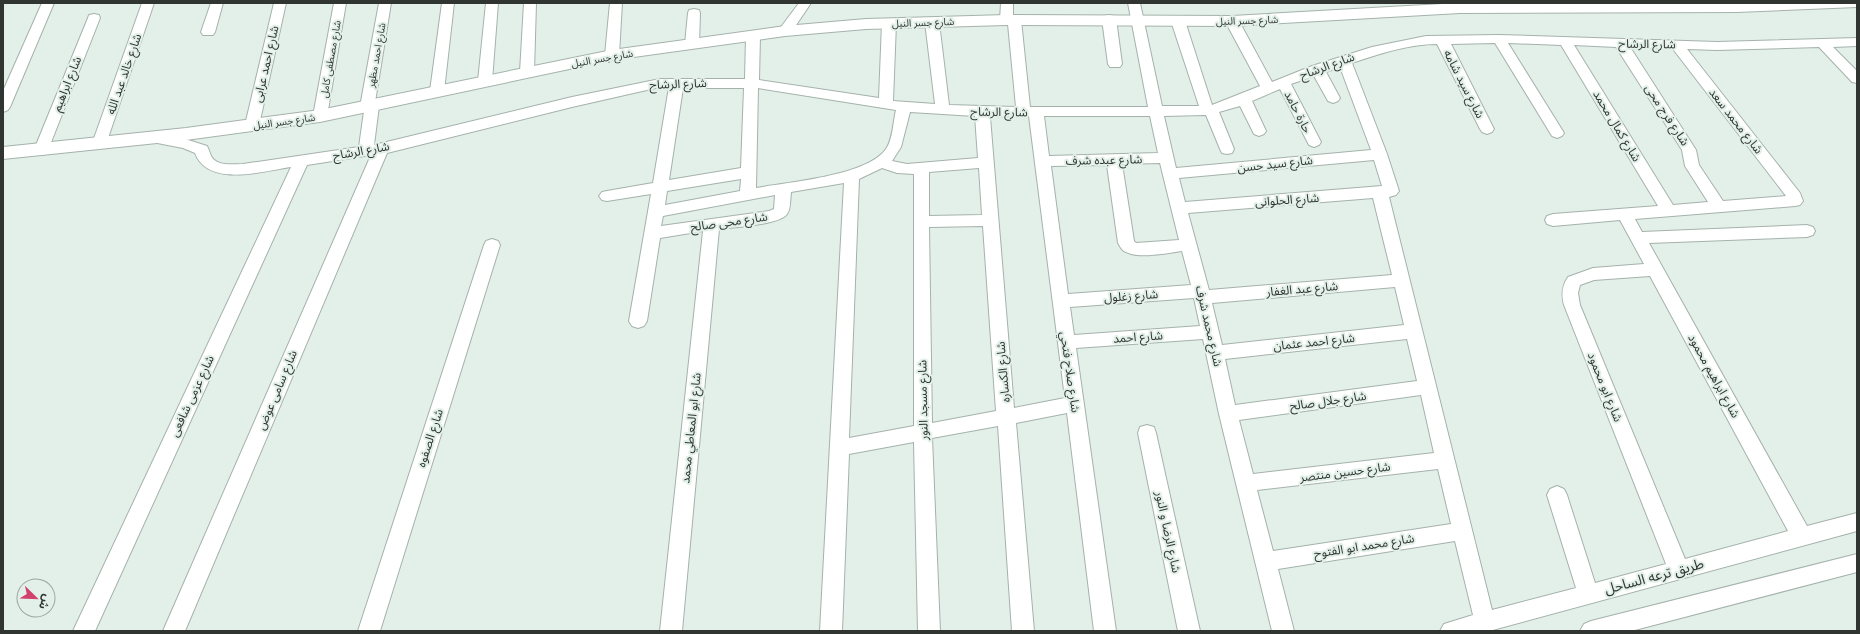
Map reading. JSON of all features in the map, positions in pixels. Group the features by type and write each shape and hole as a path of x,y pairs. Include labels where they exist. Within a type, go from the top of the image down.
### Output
{"street":[{"path":"3,107 48,3"},
{"name":"شارع خالد عبد الله","path":"99,144 148,3"},
{"path":"208,32 217,3"},
{"name":"شارع احمد عرابى","path":"252,125 280,3"},
{"name":"شارع مصطفى كامل","path":"320,116 340,3"},
{"name":"شارع احمد مظهر","path":"373,150 369,106 385,3"},
{"path":"437,91 448,3"},
{"path":"484,81 492,3"},
{"path":"527,72 530,3"},
{"path":"612,55 616,3"},
{"path":"785,31 805,3"},
{"name":"شارع صلاح فتحي","path":"1007,3 1030,113 1042,161 1105,631"},
{"name":"شارع محمد شرف","path":"1134,3 1168,166 1202,294 1228,414 1283,631"},
{"name":"شارع جسر النيل","path":"3,153 152,138 320,116 612,55 785,31 889,23 1011,20 1109,19 1232,21 1478,6 1854,3"},
{"path":"692,44 694,13"},
{"name":"شارع ابراهيم","path":"41,150 94,18"},
{"path":"1109,19 1115,64"},
{"path":"1178,21 1209,110 1227,149"},
{"path":"1232,21 1268,88"},
{"path":"932,22 943,110"},
{"path":"886,104 889,23"},
{"path":"748,195 753,84 753,36"},
{"path":"1499,39 1557,133"},
{"name":"شارع الرشاح","path":"152,138 185,144 202,150 208,162 215,167 242,169 301,162 373,150 639,86 660,83 753,84 904,107 943,110 1030,113 1156,112 1209,110 1244,100 1268,88 1317,69 1407,43 1442,40 1499,39 1717,46 1857,42"},
{"name":"شارع سيد شامه","path":"1442,40 1487,129"},
{"name":"شارع كمال محمد","path":"1565,41 1669,212"},
{"path":"1822,43 1857,79"},
{"name":"شارع فرج محى","path":"1621,44 1689,150 1692,166 1720,208"},
{"name":"شارع محمد سعد","path":"1677,45 1796,200 1793,203 1720,208"},
{"path":"1344,60 1380,154 1401,280 1486,622"},
{"path":"1317,69 1333,98"},
{"name":"حارة حامد","path":"1283,82 1314,142"},
{"path":"638,321 677,83"},
{"path":"1244,100 1259,131"},
{"path":"656,212 852,176 880,162 893,148 904,107"},
{"name":"شارع الكساره","path":"982,112 1023,631"},
{"name":"شارع سامى عوض","path":"174,631 373,150"},
{"name":"شارع سيد حسن","path":"1168,166 1380,154"},
{"path":"1114,159 1126,243 1128,246 1138,249 1189,245"},
{"name":"شارع عبده شرف","path":"1042,161 1114,159 1168,166"},
{"name":"شارع عزمى شافعى","path":"84,631 301,162"},
{"path":"880,162 902,169 986,162"},
{"name":"شارع مسجد النور","path":"921,168 923,433 929,631"},
{"path":"607,196 749,172"},
{"path":"831,631 852,176"},
{"name":"شارع محى صالح","path":"652,233 775,215 781,212 784,189"},
{"name":"شارع الحلوانى","path":"1180,208 1386,191"},
{"path":"1553,220 1720,208"},
{"name":"شارع ابراهيم محمود","path":"1625,215 1802,537"},
{"path":"922,222 991,220"},
{"name":"شارع ابو المعاطي محمد","path":"671,631 712,224"},
{"path":"1638,238 1807,231"},
{"name":"شارع الصفوه","path":"369,631 492,245"},
{"name":"شارع ابو محمود","path":"1655,269 1583,276 1574,280 1570,290 1570,296 1572,305 1679,570"},
{"name":"شارع عبد الغفار","path":"1202,294 1401,280"},
{"name":"شارع زغلول","path":"1061,301 1202,294"},
{"name":"شارع احمد عثمان","path":"1215,353 1414,331"},
{"name":"شارع احمد","path":"1066,342 1210,332"},
{"name":"شارع جلال صالح","path":"1228,414 1428,387"},
{"path":"839,448 1075,404"},
{"name":"شارع الرضا و النور","path":"1148,433 1189,631"},
{"name":"شارع حسين منتصر","path":"1245,484 1445,460"},
{"path":"1557,496 1588,594"},
{"name":"طريق ترعه الساحل","path":"1451,631 1857,522"},
{"name":"شارع محمد ابو الفتوح","path":"1265,562 1463,531"},
{"path":"1591,631 1857,562"}]}
